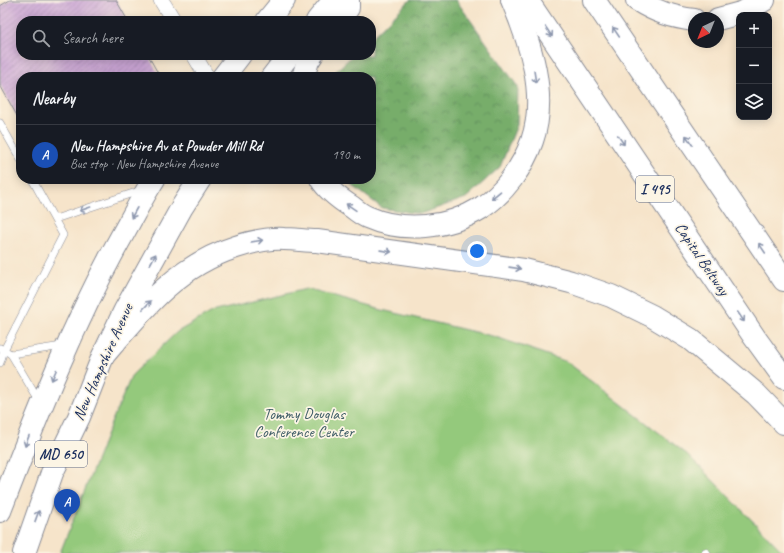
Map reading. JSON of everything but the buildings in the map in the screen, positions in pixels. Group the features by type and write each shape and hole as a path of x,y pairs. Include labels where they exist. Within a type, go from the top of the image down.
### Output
{"main road":[{"path":"271,16 284,0"},
{"path":"321,16 334,0"},
{"path":"342,16 348,8 348,0"},
{"path":"326,184 340,199 367,217 397,226 424,227 453,221 481,208 504,189 521,164 532,141 537,114 537,89 533,63 512,0"},
{"name":"Capital Beltway","path":"527,0 755,338 784,378"},
{"path":"594,0 784,280"},
{"path":"637,0 652,10 676,18 688,19"},
{"path":"724,17 744,12 764,0"},
{"path":"227,72 236,60"},
{"path":"276,72 284,60"},
{"path":"305,72 309,60"},
{"name":"MD 650","path":"0,511 41,404 67,346 109,258 150,184"},
{"name":"New Hampshire Avenue","path":"24,553 52,473 79,417 103,356 132,296 182,207 197,184"},
{"path":"103,356 145,306 168,285 195,265 222,252 254,241 283,238 317,241 524,270 571,282 611,296 652,316 690,339 722,364 756,394 784,423"}],"street":[{"path":"161,0 171,16"},
{"path":"197,60 204,72"}],"lane":[{"path":"0,123 16,151"},
{"path":"0,363 63,235 35,184"},
{"path":"55,219 148,184"},
{"path":"5,351 67,346"},
{"path":"5,351 41,404"}],"green space":[{"path":"410,0 456,0 518,87 517,125 500,167 466,198 420,214 382,208 351,184 376,184 376,72 335,72 348,60 376,60 376,33"},
{"name":"Tommy Douglas Conference Center","path":"306,289 382,310 496,337 567,362 688,455 784,553 60,553 112,421 132,375 177,332 212,312"}],"place":[{"name":"New Hampshire Av at Powder Mill Rd","path":"67,522"}]}
